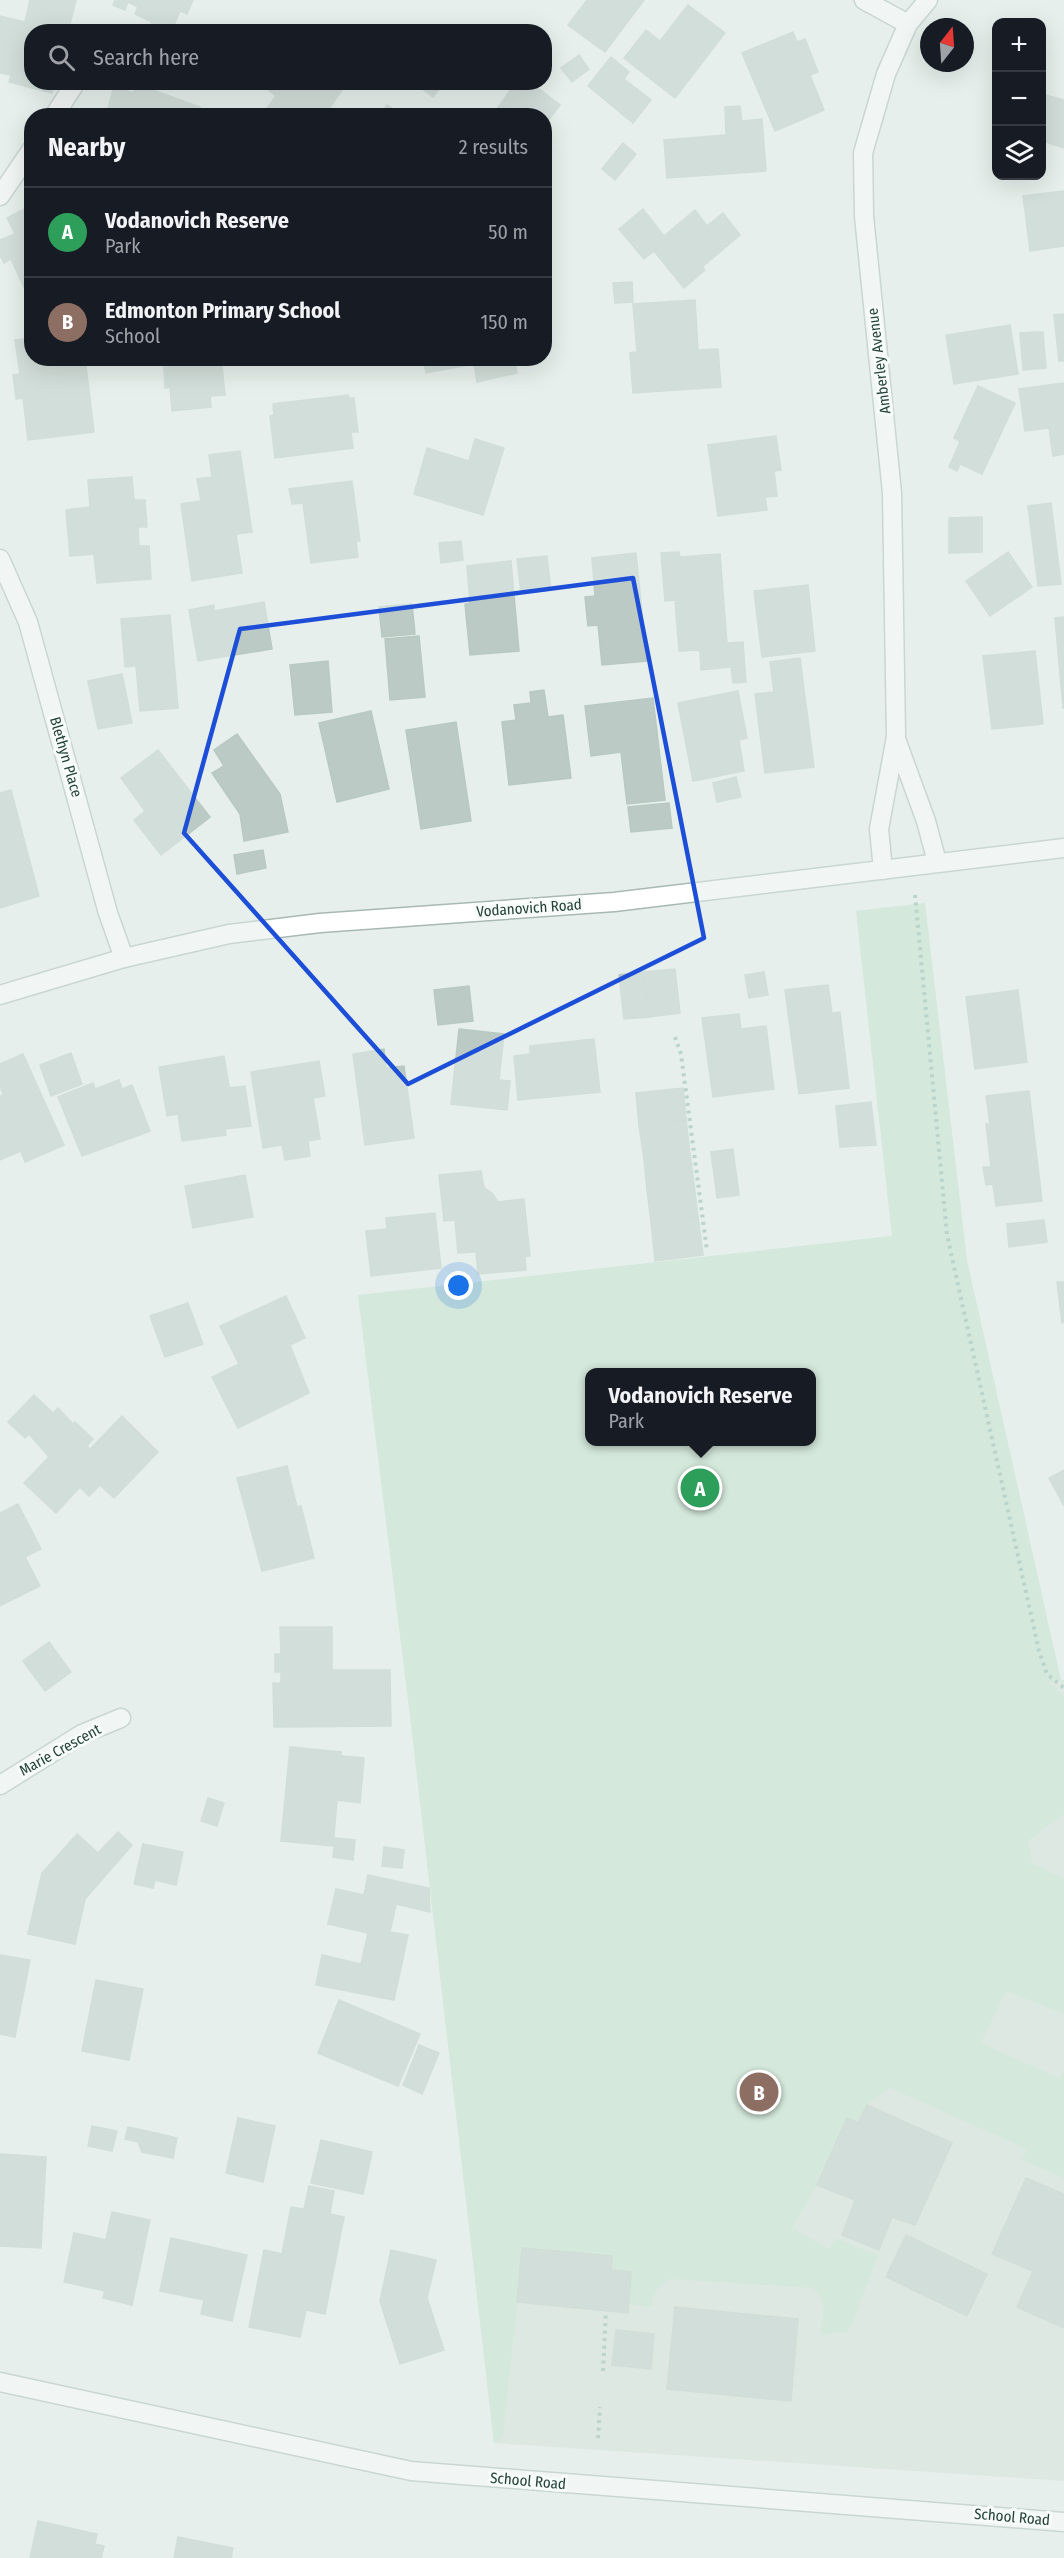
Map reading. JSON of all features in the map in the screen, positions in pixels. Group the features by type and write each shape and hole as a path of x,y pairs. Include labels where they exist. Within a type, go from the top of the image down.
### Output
{"street":[{"path":"864,0 908,24"},
{"name":"Amberley Avenue","path":"882,870 879,829 896,737 892,493 864,216 863,153 886,74 908,24 928,0"},
{"path":"59,108 71,90"},
{"path":"0,196 24,161"},
{"name":"Blethyn Place","path":"0,559 28,622 108,913 124,958"},
{"name":"Amberley Avenue","path":"896,737 926,821 937,862"},
{"name":"Vodanovich Road","path":"0,995 124,958 225,935 320,923 614,902 1064,848"},
{"name":"Marie Crescent","path":"0,1785 82,1734 121,1718"},
{"name":"School Road","path":"0,2382 411,2471 1064,2522"}],"path":[{"path":"915,895 947,1235 1039,1651 1047,1674 1064,1688"},
{"path":"675,1037 681,1054 707,1251"},
{"path":"603,2371 606,2311"},
{"path":"598,2438 600,2407"}],"highlighted area":[{"path":"633,578 704,938 408,1084 184,833 240,629"}],"shaded area":[{"path":"1064,1680 1064,2481 494,2443 413,1741"}],"green space":[{"path":"925,903 967,1260 1061,1680 1049,1682 1064,1696 1064,1814 1029,1840 1032,1863 1064,1879 1064,2014 1006,1991 981,2043 1059,2078 1064,2070 1064,2178 1022,2160 1027,2149 890,2088 867,2105 858,2123 847,2118 817,2185 792,2228 829,2249 836,2238 878,2255 854,2320 846,2333 821,2334 823,2303 813,2288 669,2279 656,2291 653,2307 629,2304 631,2272 611,2270 612,2256 523,2248 503,2437 494,2443 413,1741 358,1295 892,1236 856,911"}],"building":[{"path":"30,0 76,0 70,24 24,24 24,86 9,82 11,75 0,73 0,16 25,22"},
{"path":"115,0 193,0 187,14 180,11 174,24 151,24 152,22 135,14 138,7 128,2 125,10 113,5"},
{"path":"587,0 644,0 605,52 568,25"},
{"path":"688,5 725,33 675,98 624,58 646,30 660,41"},
{"path":"793,32 797,42 805,39 818,72 810,75 824,110 775,131 742,53"},
{"path":"579,55 589,69 572,82 561,68"},
{"path":"611,57 629,72 624,79 651,100 633,123 588,86"},
{"path":"113,90 133,93 134,90 153,90 200,107 108,108"},
{"path":"268,90 342,90 330,108 267,108 276,96"},
{"path":"424,90 439,90 433,97"},
{"path":"510,90 540,90 560,105 552,116 552,108 498,108"},
{"path":"1046,95 1064,100 1064,148 1046,142"},
{"path":"740,106 742,121 762,119 766,171 667,178 664,140 726,135 725,107"},
{"path":"623,143 636,154 615,180 602,169"},
{"path":"1064,191 1064,246 1030,251 1023,196"},
{"path":"24,209 24,287 11,259 4,263 0,255 0,240 15,234 7,218"},
{"path":"643,209 664,236 695,210 707,226 723,213 740,235 702,267 705,270 684,288 654,251 644,259 619,229"},
{"path":"632,282 633,302 615,303 613,283"},
{"path":"695,300 698,350 718,349 721,387 633,393 630,353 637,352 633,304"},
{"path":"1064,314 1064,361 1059,361 1054,315"},
{"path":"1010,325 1018,374 954,384 946,335"},
{"path":"1043,332 1046,368 1023,370 1020,333"},
{"path":"24,339 24,366 86,366 94,432 28,440 23,398 16,399 13,375 20,374 15,340"},
{"path":"222,366 225,395 210,396 211,407 172,411 170,387 165,388 164,367"},
{"path":"425,366 463,366 426,373"},
{"path":"474,366 516,366 517,373 477,382"},
{"path":"1064,383 1064,454 1053,456 1049,428 1025,431 1019,389"},
{"path":"978,386 1015,403 982,474 960,464 957,471 949,467 960,442 954,438"},
{"path":"348,395 349,398 354,398 358,432 351,432 353,448 275,458 270,416 274,415 273,404"},
{"path":"776,436 781,470 774,471 777,496 765,497 767,510 718,516 708,445"},
{"path":"475,439 504,448 483,515 414,494 427,448 469,461"},
{"path":"240,451 252,532 236,534 242,573 192,581 181,504 201,501 197,479 212,477 209,455"},
{"path":"132,477 134,500 145,500 147,527 138,527 139,546 149,546 151,579 97,583 94,554 70,556 66,510 90,507 88,480"},
{"path":"352,481 360,541 356,541 358,557 311,563 303,503 292,504 289,489"},
{"path":"1051,503 1061,584 1038,586 1028,506"},
{"path":"982,517 982,552 949,553 949,518"},
{"path":"461,541 463,560 441,563 439,543"},
{"path":"679,552 680,557 720,554 727,643 743,642 746,682 733,683 731,667 701,670 700,650 679,651 675,600 665,601 661,553"},
{"path":"1008,552 1032,587 990,616 966,581"},
{"path":"636,553 647,661 602,665 598,625 588,626 585,597 595,596 592,558"},
{"path":"547,556 551,590 521,593 517,559"},
{"path":"511,561 519,651 470,655 465,604 470,603 467,566"},
{"path":"808,585 815,651 762,657 754,591"},
{"path":"264,602 272,649 198,661 189,610 214,605 214,611"},
{"path":"412,604 415,634 382,637 379,607"},
{"path":"170,615 178,708 140,711 136,666 125,667 121,619"},
{"path":"1064,617 1064,708 1063,708 1055,618"},
{"path":"419,636 425,697 390,700 385,639"},
{"path":"1035,651 1043,724 992,729 983,656"},
{"path":"800,658 814,767 765,773 755,694 774,692 770,662"},
{"path":"328,661 332,712 295,715 290,665"},
{"path":"122,674 132,723 98,729 88,681"},
{"path":"544,690 548,717 563,715 571,778 509,785 502,722 516,720 514,705 531,703 530,692"},
{"path":"738,691 747,738 739,740 744,771 693,781 678,703"},
{"path":"653,698 665,800 627,804 621,752 591,756 585,706"},
{"path":"371,711 389,789 337,802 319,723"},
{"path":"456,722 471,821 421,829 406,730"},
{"path":"237,734 280,794 288,832 244,841 240,814 212,773 224,766 214,750"},
{"path":"158,750 210,817 161,855 134,820 145,811 121,778"},
{"path":"736,777 741,797 717,802 713,783"},
{"path":"11,790 39,896 0,908 0,793"},
{"path":"669,803 672,828 631,832 628,807"},
{"path":"263,850 266,868 237,874 234,855"},
{"path":"675,969 680,1013 649,1017 643,972"},
{"path":"643,972 649,1017 624,1019 619,975"},
{"path":"764,972 768,995 749,998 745,975"},
{"path":"828,985 832,1013 840,1012 849,1088 799,1094 785,990"},
{"path":"469,986 473,1021 438,1025 434,990"},
{"path":"1018,990 1027,1062 975,1069 966,997"},
{"path":"739,1014 741,1029 766,1026 774,1089 713,1097 702,1018"},
{"path":"459,1029 504,1034 499,1080 510,1081 507,1110 451,1104"},
{"path":"594,1039 600,1092 518,1100 514,1056 530,1054 530,1046"},
{"path":"384,1049 386,1068 404,1066 414,1138 365,1145 353,1054"},
{"path":"71,1053 82,1084 51,1096 40,1065"},
{"path":"23,1054 64,1145 25,1162 21,1151 0,1160 0,1097 3,1094 0,1086 0,1064"},
{"path":"224,1056 230,1092 219,1093 226,1135 182,1141 178,1114 167,1116 159,1067"},
{"path":"319,1061 325,1096 313,1098 320,1139 308,1141 310,1156 285,1160 282,1145 263,1148 251,1072"},
{"path":"119,1080 122,1089 132,1085 150,1131 82,1156 58,1097 93,1083 95,1089"},
{"path":"245,1086 251,1126 225,1129 219,1093 230,1092 229,1088"},
{"path":"683,1088 686,1120 639,1125 636,1093"},
{"path":"1029,1091 1042,1201 996,1206 993,1184 986,1185 983,1167 991,1167 986,1124 990,1124 986,1096"},
{"path":"871,1102 876,1145 840,1147 836,1106"},
{"path":"686,1120 690,1154 644,1159 639,1125"},
{"path":"733,1149 739,1195 717,1198 711,1152"},
{"path":"690,1154 694,1184 647,1190 644,1159"},
{"path":"481,1171 484,1188 492,1193 498,1202 524,1199 530,1256 525,1256 526,1270 478,1274 476,1252 458,1253 455,1220 444,1221 439,1175"},
{"path":"245,1175 253,1217 193,1228 185,1186"},
{"path":"694,1184 698,1217 651,1222 647,1190"},
{"path":"435,1213 441,1268 371,1276 366,1231 387,1229 386,1218"},
{"path":"698,1217 703,1255 655,1261 651,1222"},
{"path":"1044,1220 1047,1242 1009,1247 1007,1224"},
{"path":"1057,1282 1064,1282 1064,1322 1062,1323"},
{"path":"286,1296 305,1338 290,1345 309,1393 238,1428 212,1377 239,1364 220,1326"},
{"path":"188,1303 203,1344 165,1357 150,1316"},
{"path":"34,1395 53,1413 58,1408 73,1424 75,1422 93,1439 87,1446 90,1449 122,1416 158,1452 114,1498 100,1485 89,1496 80,1487 56,1513 24,1483 49,1457 29,1434 25,1438 8,1422"},
{"path":"287,1466 297,1507 301,1506 314,1558 262,1571 237,1478"},
{"path":"1064,1470 1064,1506 1049,1478"},
{"path":"18,1504 41,1549 25,1557 40,1586 0,1606 0,1513"},
{"path":"280,1627 332,1627 332,1670 390,1670 391,1726 274,1727 273,1683 281,1683 281,1672 275,1672 275,1654 281,1654"},
{"path":"49,1642 71,1672 45,1691 23,1661"},
{"path":"290,1747 341,1752 341,1756 364,1758 360,1803 337,1800 333,1846 281,1841"},
{"path":"208,1798 224,1803 217,1826 201,1821"},
{"path":"118,1832 132,1845 85,1899 75,1944 28,1934 42,1873 77,1834 98,1853"},
{"path":"335,1838 355,1840 353,1860 333,1857"},
{"path":"143,1844 183,1852 176,1885 155,1880 153,1888 134,1884"},
{"path":"384,1847 404,1850 402,1868 382,1866"},
{"path":"368,1875 429,1888 430,1912 396,1904 390,1932 408,1935 394,2000 316,1985 322,1955 361,1964 368,1933 328,1924 336,1889 364,1895"},
{"path":"0,1955 30,1960 15,2037 0,2034"},
{"path":"96,1980 143,1989 129,2060 82,2051"},
{"path":"339,2000 420,2034 398,2086 318,2053"},
{"path":"419,2045 439,2053 422,2094 403,2085"},
{"path":"867,2105 952,2143 915,2225 892,2217 879,2250 842,2235 855,2200 817,2185 847,2118 858,2123"},
{"path":"238,2118 275,2126 263,2182 226,2173"},
{"path":"92,2126 117,2131 112,2151 88,2146"},
{"path":"128,2127 156,2133 152,2154 142,2152 138,2142 125,2139"},
{"path":"156,2133 177,2138 173,2158 152,2154"},
{"path":"321,2140 372,2152 363,2194 311,2183"},
{"path":"0,2154 46,2157 41,2248 0,2246"},
{"path":"1026,2178 1064,2194 1064,2328 1017,2307 1033,2271 992,2254"},
{"path":"309,2186 334,2191 330,2214 344,2217 325,2314 306,2310 300,2337 249,2327 264,2250 282,2254 291,2207 304,2209"},
{"path":"112,2212 150,2220 132,2305 103,2298 105,2291 64,2282 74,2233 106,2240"},
{"path":"906,2235 987,2274 967,2316 886,2277"},
{"path":"171,2238 247,2255 232,2321 201,2314 204,2300 160,2291"},
{"path":"522,2248 612,2256 611,2270 631,2272 628,2313 517,2302"},
{"path":"391,2250 436,2260 427,2298 444,2350 400,2364 380,2301"},
{"path":"675,2307 798,2319 791,2401 667,2389"},
{"path":"616,2330 654,2334 651,2369 612,2365"},
{"path":"38,2521 97,2534 95,2544 104,2546 101,2558 30,2558"},
{"path":"178,2537 233,2548 231,2558 174,2558"}],"place":[{"name":"Vodanovich Reserve","path":"700,1488"},
{"name":"Edmonton Primary School","path":"759,2092"}]}
